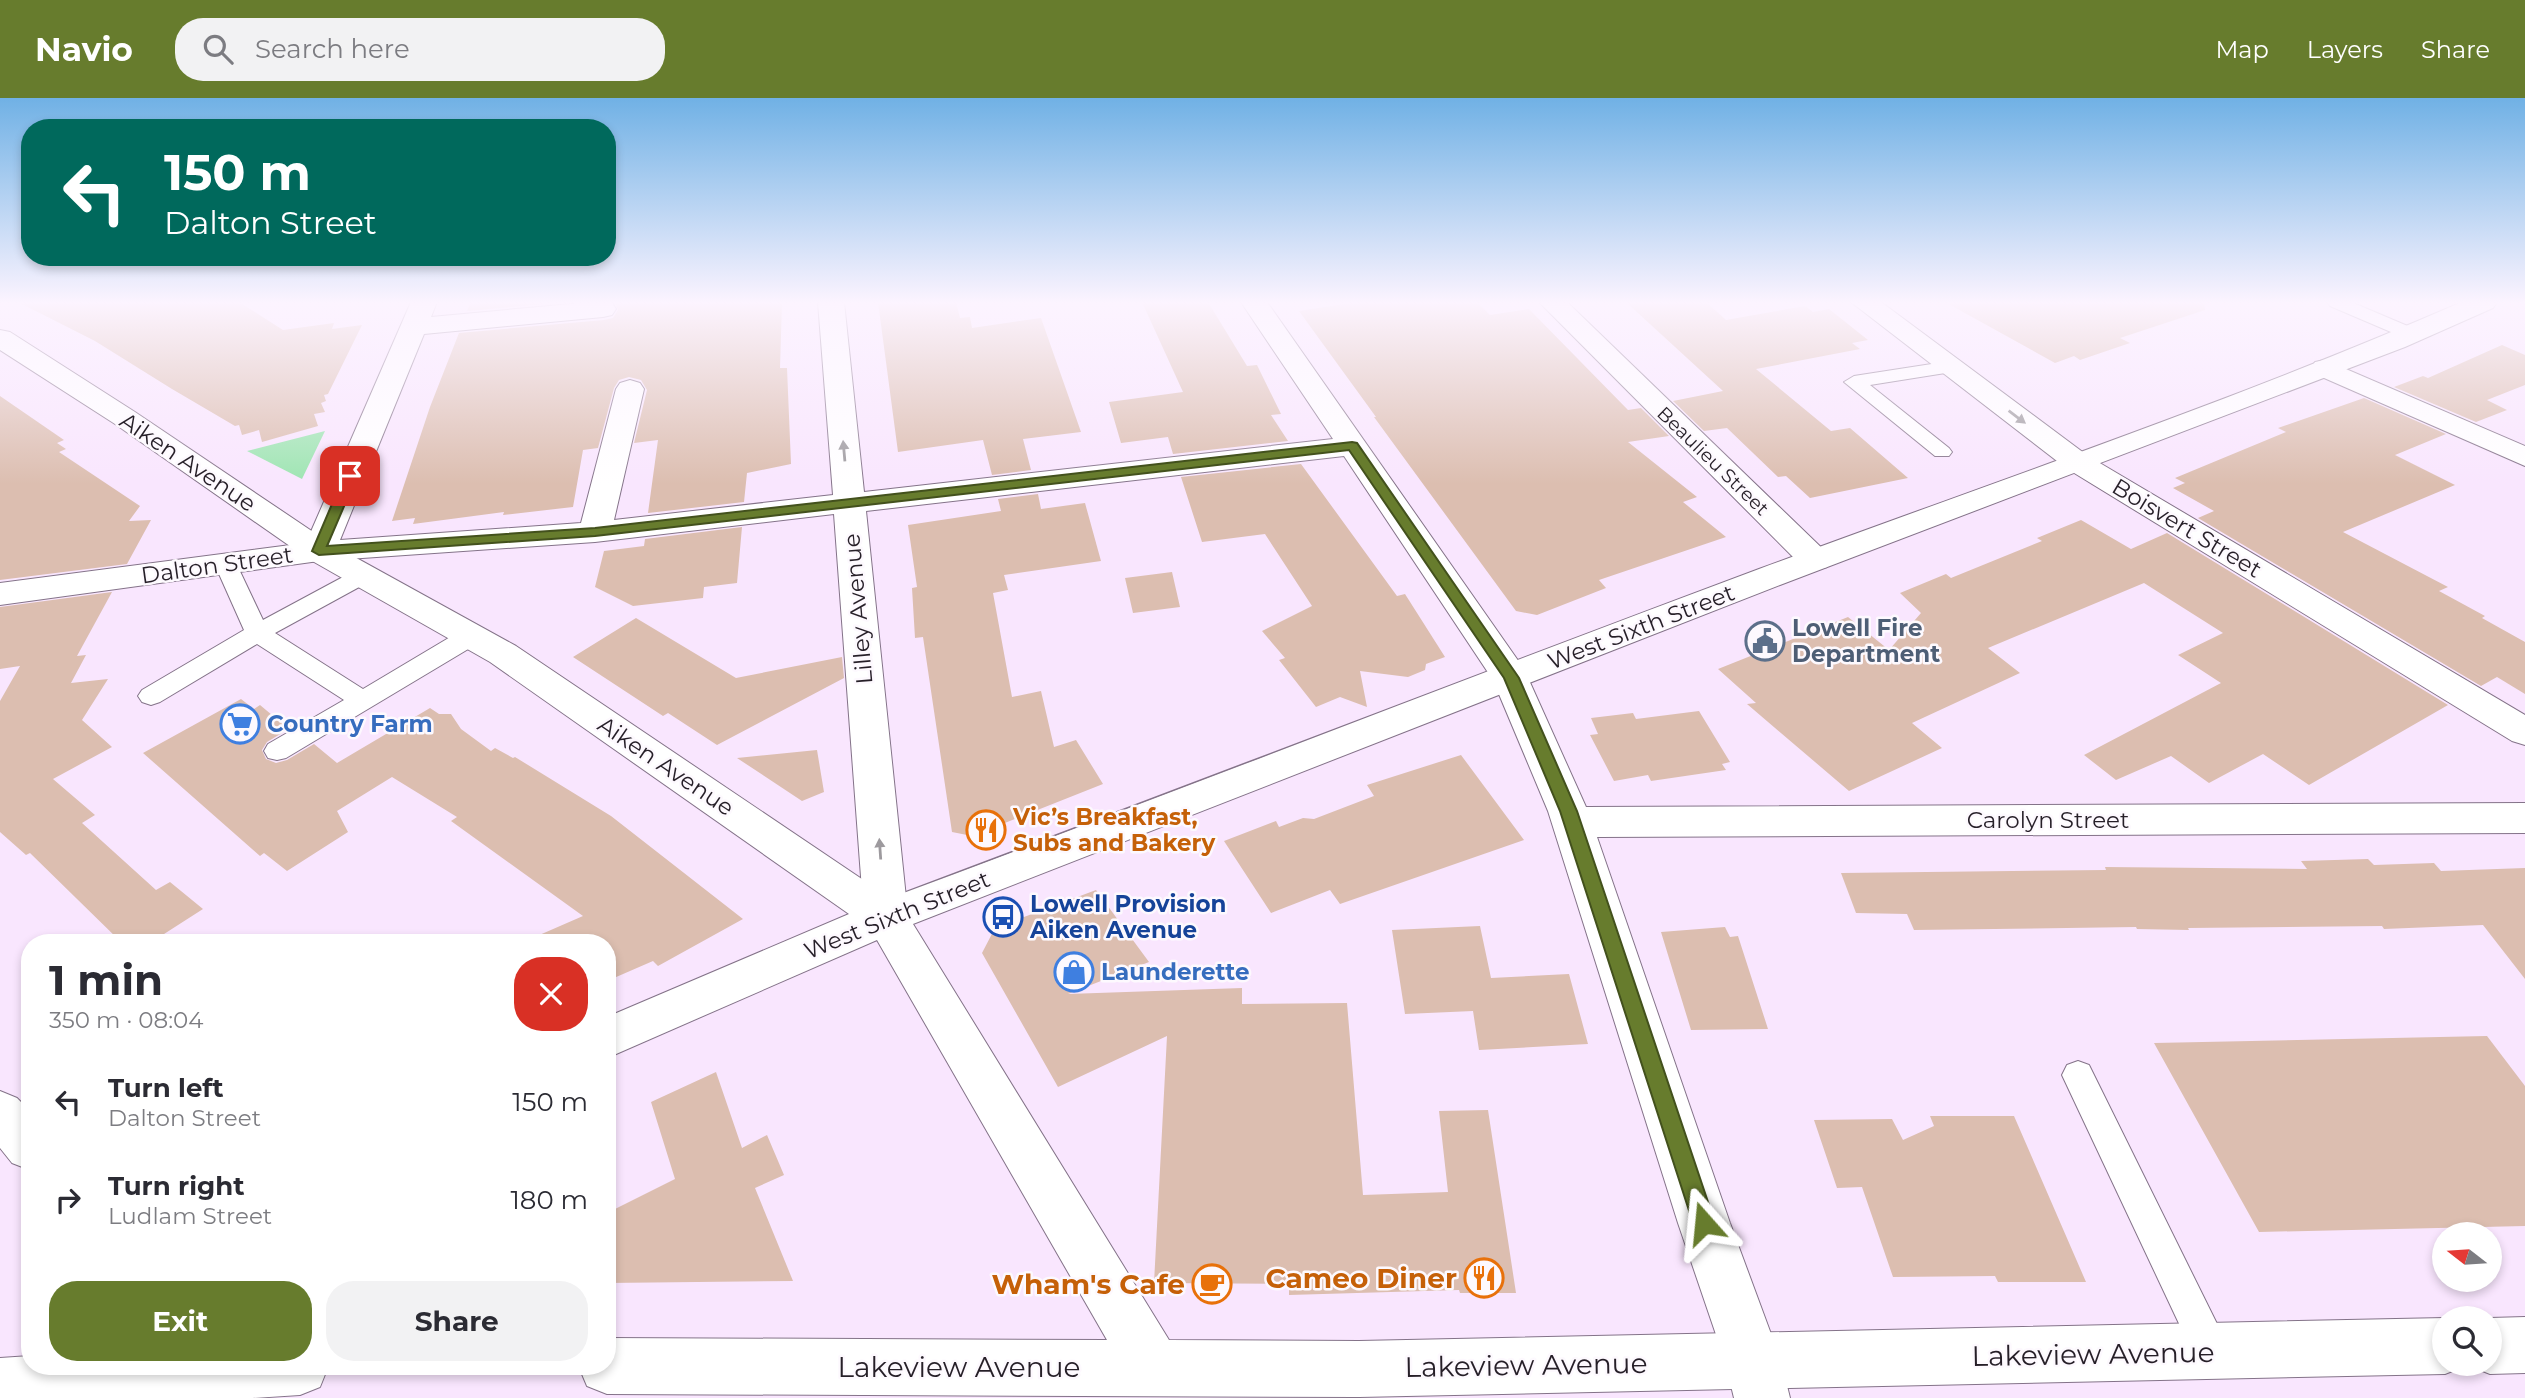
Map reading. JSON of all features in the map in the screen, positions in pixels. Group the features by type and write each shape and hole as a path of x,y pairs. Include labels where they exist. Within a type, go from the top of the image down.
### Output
{"street":[{"name":"Aiken Avenue","path":"39,363 125,418 319,551 503,654 886,917 1160,1383"},
{"path":"319,551 399,363"},
{"name":"Lilley Avenue","path":"836,363 886,917"},
{"path":"1295,363 1511,678 1572,822 1758,1380"},
{"name":"Beaulieu Street","path":"1614,363 1815,561"},
{"name":"Boisvert Street","path":"1945,363 2077,462 2525,732"},
{"name":"West Sixth Street","path":"616,1034 886,917 2338,363"},
{"path":"2325,368 2525,457"},
{"path":"595,532 630,389"},
{"name":"Dalton Street","path":"0,594 319,551 595,532 1352,446"},
{"name":"Carolyn Street","path":"1572,822 2525,818"},
{"path":"0,1113 21,1137"},
{"path":"2502,1346 2525,1345"},
{"name":"Lakeview Avenue","path":"616,1366 1160,1383 1359,1369 1527,1382 1758,1380 2211,1351 2432,1346"},
{"path":"0,1386 141,1375"}],"lane":[{"path":"1942,452 1854,382 1951,367"},
{"path":"226,565 257,633 362,701"},
{"path":"150,696 363,575"},
{"path":"277,751 471,636"},
{"path":"2078,1075 2211,1351"}],"green space":[{"path":"325,431 302,479 247,451"}],"building":[{"path":"130,363 343,363 328,394 324,395 326,401 321,403 325,412 314,414 318,426 262,442 259,430 242,435 239,425 235,426"},
{"path":"447,363 780,363 780,368 787,368 791,464 747,473 744,502 648,513 658,440 634,443 647,390 641,380 629,377 619,380 614,388 598,448 583,450 573,507 503,515 504,512 413,524 415,518 392,521"},
{"path":"886,363 1057,363 1081,432 1023,439 1031,470 992,475 983,440 898,452"},
{"path":"1170,363 1257,365 1281,414 1271,415 1288,441 1173,454 1168,437 1121,443 1109,402 1183,392"},
{"path":"1337,363 1582,363 1628,410 1641,408 1669,436 1628,442 1697,497 1683,502 1726,537 1599,580 1606,588 1537,615 1516,611"},
{"path":"1692,363 1789,363 1756,369 1831,431 1850,428 1908,478 1810,498 1786,476 1778,477 1727,428 1704,431 1673,401 1723,391"},
{"path":"2462,363 2525,363 2525,385 2487,400 2507,410 2476,422 2394,387 2423,376 2428,378"},
{"path":"0,396 64,440 57,443 66,449 59,452 140,506 129,521 151,520 127,564 0,580"},
{"path":"2364,398 2446,434 2395,455 2455,485 2343,532 2448,587 2439,591 2525,642 2525,694 2497,677 2481,686 2198,518 2214,511 2173,488 2185,483 2175,478 2286,432 2278,428"},
{"path":"1301,464 1397,596 1405,594 1445,657 1426,664 1425,670 1408,677 1360,671 1367,707 1340,697 1316,707 1279,660 1285,658 1262,631 1312,606 1265,534 1202,542 1181,477"},
{"path":"1038,494 1041,509 1085,503 1101,561 1004,575 1008,590 993,593 1012,697 1041,691 1054,747 1076,740 1103,784 972,836 952,832 923,637 915,638 912,588 917,587 908,525 1001,511 998,499"},
{"path":"2081,520 2131,549 2167,533 2448,705 2309,785 2263,754 2209,783 2171,756 2116,780 2084,755 2221,683 2178,655 2223,633 2144,583 1988,648 2020,673 1912,723 1942,748 1849,791 1747,704 1756,703 1718,669 1848,617 1889,650 1921,613 1900,593 1946,574 1951,578 2042,541 2037,538"},
{"path":"742,527 737,583 704,587 703,598 633,606 595,587 604,551 644,546 645,539"},
{"path":"1172,572 1180,607 1133,613 1125,578"},
{"path":"112,592 77,656 86,655 71,683 108,679 82,720 112,747 53,779 95,815 82,823 156,890 170,882 203,909 164,934 113,934 30,853 26,855 0,832 0,701 20,666 0,669 0,607"},
{"path":"636,618 736,678 842,657 844,678 717,745 668,713 663,716 573,657"},
{"path":"241,699 254,709 260,705 284,725 287,723 292,727 267,742 262,750 266,759 276,763 287,760 314,744 337,763 430,708 439,714 451,714 461,729 491,751 495,748 515,757 611,816 743,919 658,966 653,961 616,977 616,934 542,934 583,916 451,821 457,817 392,777 337,811 348,832 287,871 264,853 260,856 143,753"},
{"path":"1699,711 1730,762 1722,764 1726,770 1651,781 1648,775 1614,781 1590,735 1598,734 1591,718 1633,713 1636,719"},
{"path":"817,750 824,792 802,801 737,758"},
{"path":"1461,755 1524,840 1340,904 1330,890 1271,913 1224,841 1276,821 1279,827 1303,818 1314,819 1374,796 1367,785"},
{"path":"2368,859 2374,865 2434,863 2441,871 2525,868 2525,979 2483,925 2384,929 2382,926 2188,928 2189,930 2136,927 1914,930 1907,914 1856,913 1841,873 2106,870 2105,867 2307,869 2301,861"},
{"path":"1096,890 1149,962 1068,994 1242,988 1242,1004 1347,1003 1363,1195 1448,1192 1439,1111 1488,1110 1516,1293 1460,1293 1459,1290 1289,1295 1289,1284 1154,1283 1167,1036 1058,1087 982,953 995,928"},
{"path":"1480,926 1491,978 1569,974 1588,1044 1479,1050 1473,1011 1405,1014 1392,930"},
{"path":"1725,927 1730,937 1738,936 1768,1029 1691,1030 1661,932"},
{"path":"2487,1036 2525,1086 2525,1226 2502,1227 2502,1222 2432,1222 2432,1228 2259,1232 2154,1043"},
{"path":"716,1072 742,1148 767,1135 784,1175 755,1188 793,1281 616,1283 616,1208 675,1179 651,1102"},
{"path":"1930,1116 2014,1116 2086,1282 1998,1282 1995,1276 1893,1277 1862,1187 1837,1188 1814,1120 1892,1119 1903,1140 1934,1126"}],"place":[{"name":"Lowell Fire Department","path":"1765,641"},
{"name":"Country Farm","path":"240,724"},
{"name":"Vic’s Breakfast, Subs and Bakery","path":"986,830"},
{"name":"Lowell Provision Aiken Avenue","path":"1003,917"},
{"name":"Launderette","path":"1074,972"},
{"name":"Cameo Diner","path":"1484,1278"},
{"name":"Wham's Cafe","path":"1212,1284"}],"route":[{"path":"350,476 319,551 595,532 1352,446 1511,678 1568,811 1704,1223"}]}
